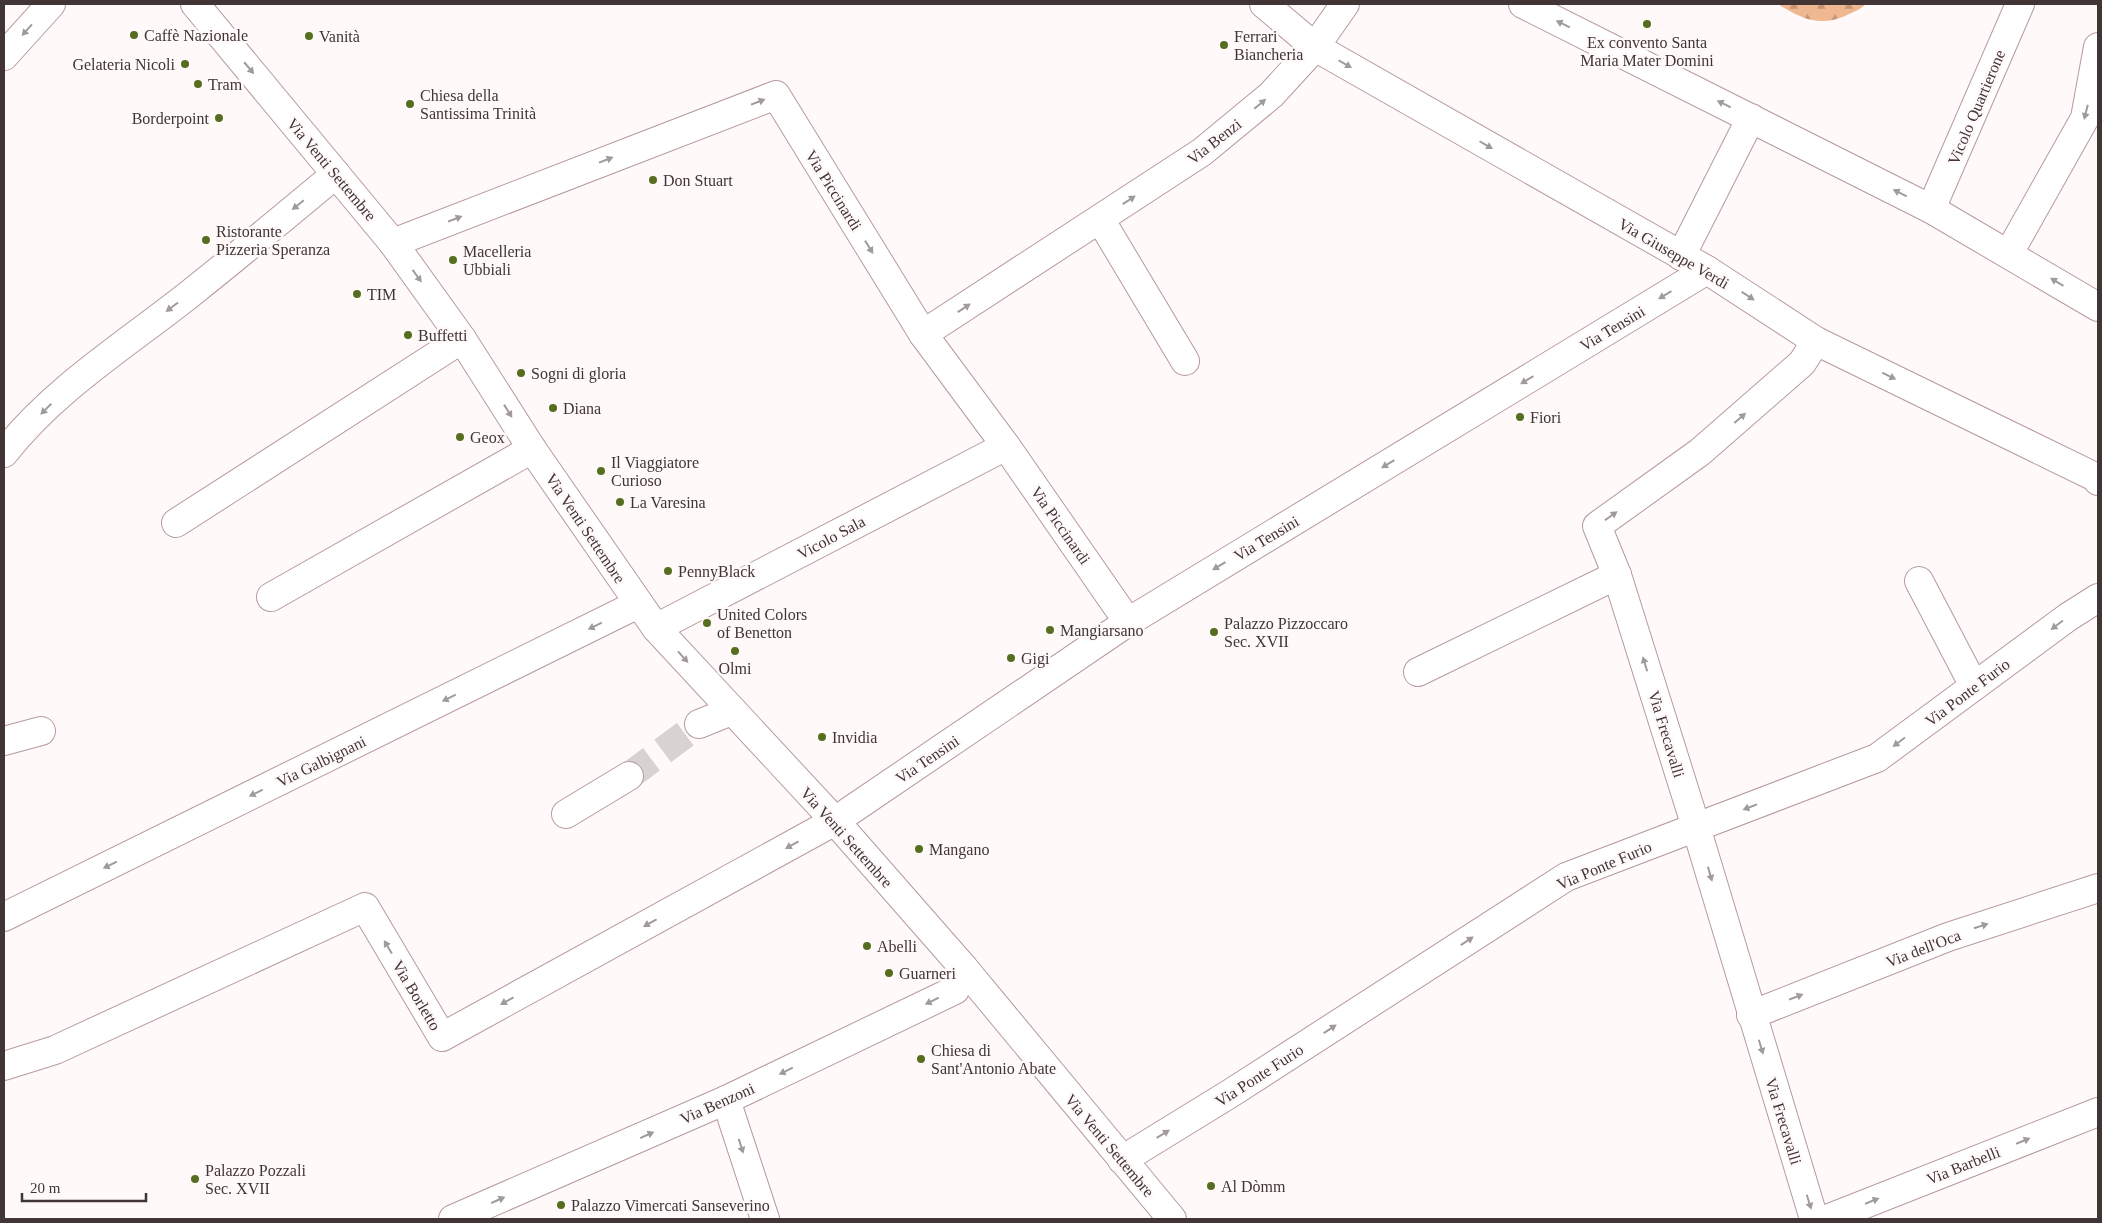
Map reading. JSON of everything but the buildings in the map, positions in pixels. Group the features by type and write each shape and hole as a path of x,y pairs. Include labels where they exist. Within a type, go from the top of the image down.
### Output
{"street":[{"path":"4,56 51,4"},
{"name":"Via Venti Settembre","path":"195,4 393,242 462,339 532,449 656,628 835,822 963,967 1172,1219"},
{"name":"Via Giuseppe Verdi","path":"1264,4 1315,47 1707,270 1816,341 2098,480"},
{"name":"Via Benzi","path":"923,334 1202,152 1271,95 1315,47 1345,4"},
{"path":"1523,4 1931,209 2009,253 2098,307"},
{"name":"Vicolo Quartierone","path":"1931,209 2020,4"},
{"path":"2009,253 2085,118 2098,47"},
{"name":"Via Piccinardi","path":"393,242 776,95 923,334 1006,446 1128,622"},
{"path":"1681,256 1752,118"},
{"path":"4,454 14,440 74,381 191,293 336,174"},
{"path":"1100,219 1185,361"},
{"name":"Via Tensini","path":"835,822 1128,622 1707,270"},
{"path":"176,523 462,339"},
{"name":"Via Frecavalli","path":"1814,1219 1696,827 1617,575 1598,526 1700,452 1802,363 1816,341"},
{"name":"Vicolo Sala","path":"656,628 1006,446"},
{"path":"271,597 532,449"},
{"path":"1418,672 1617,575"},
{"path":"1919,582 1974,686"},
{"name":"Via Ponte Furio","path":"1122,1160 1231,1093 1566,877 1877,758 2068,617 2098,598"},
{"name":"Via Galbignani","path":"4,917 638,604"},
{"path":"699,724 731,711"},
{"path":"4,741 41,731"},
{"path":"566,814 628,776"},
{"name":"Via Borletto","path":"4,1066 55,1050 365,907 442,1037 835,822"},
{"name":"Via dell'Oca","path":"1751,1014 1948,937 2098,888"},
{"name":"Via Benzoni","path":"453,1219 726,1100 954,990 963,967"},
{"path":"726,1100 765,1219"},
{"name":"Via Barbelli","path":"1827,1219 2098,1112"}],"green space":[{"path":"1778,4 1866,4 1845,16 1827,21 1819,21 1795,14"}],"tunnel":[{"path":"629,776 699,724"}],"place":[{"name":"Ex convento Santa Maria Mater Domini","path":"1647,24"},
{"name":"Caffè Nazionale","path":"134,35"},
{"name":"Vanità","path":"309,36"},
{"name":"Ferrari Biancheria","path":"1224,45"},
{"name":"Gelateria Nicoli","path":"185,64"},
{"name":"Tram","path":"198,84"},
{"name":"Chiesa della Santissima Trinità","path":"410,104"},
{"name":"Borderpoint","path":"219,118"},
{"name":"Don Stuart","path":"653,180"},
{"name":"Ristorante Pizzeria Speranza","path":"206,240"},
{"name":"Macelleria Ubbiali","path":"453,260"},
{"name":"TIM","path":"357,294"},
{"name":"Buffetti","path":"408,335"},
{"name":"Sogni di gloria","path":"521,373"},
{"name":"Diana","path":"553,408"},
{"name":"Fiori","path":"1520,417"},
{"name":"Geox","path":"460,437"},
{"name":"Il Viaggiatore Curioso","path":"601,471"},
{"name":"La Varesina","path":"620,502"},
{"name":"PennyBlack","path":"668,571"},
{"name":"United Colors of Benetton","path":"707,623"},
{"name":"Mangiarsano","path":"1050,630"},
{"name":"Palazzo Pizzoccaro Sec. XVII","path":"1214,632"},
{"name":"Olmi","path":"735,651"},
{"name":"Gigi","path":"1011,658"},
{"name":"Invidia","path":"822,737"},
{"name":"Mangano","path":"919,849"},
{"name":"Abelli","path":"867,946"},
{"name":"Guarneri","path":"889,973"},
{"name":"Chiesa di Sant'Antonio Abate","path":"921,1059"},
{"name":"Palazzo Pozzali Sec. XVII","path":"195,1179"},
{"name":"Al Dòmm","path":"1211,1186"},
{"name":"Palazzo Vimercati Sanseverino","path":"561,1205"}]}
